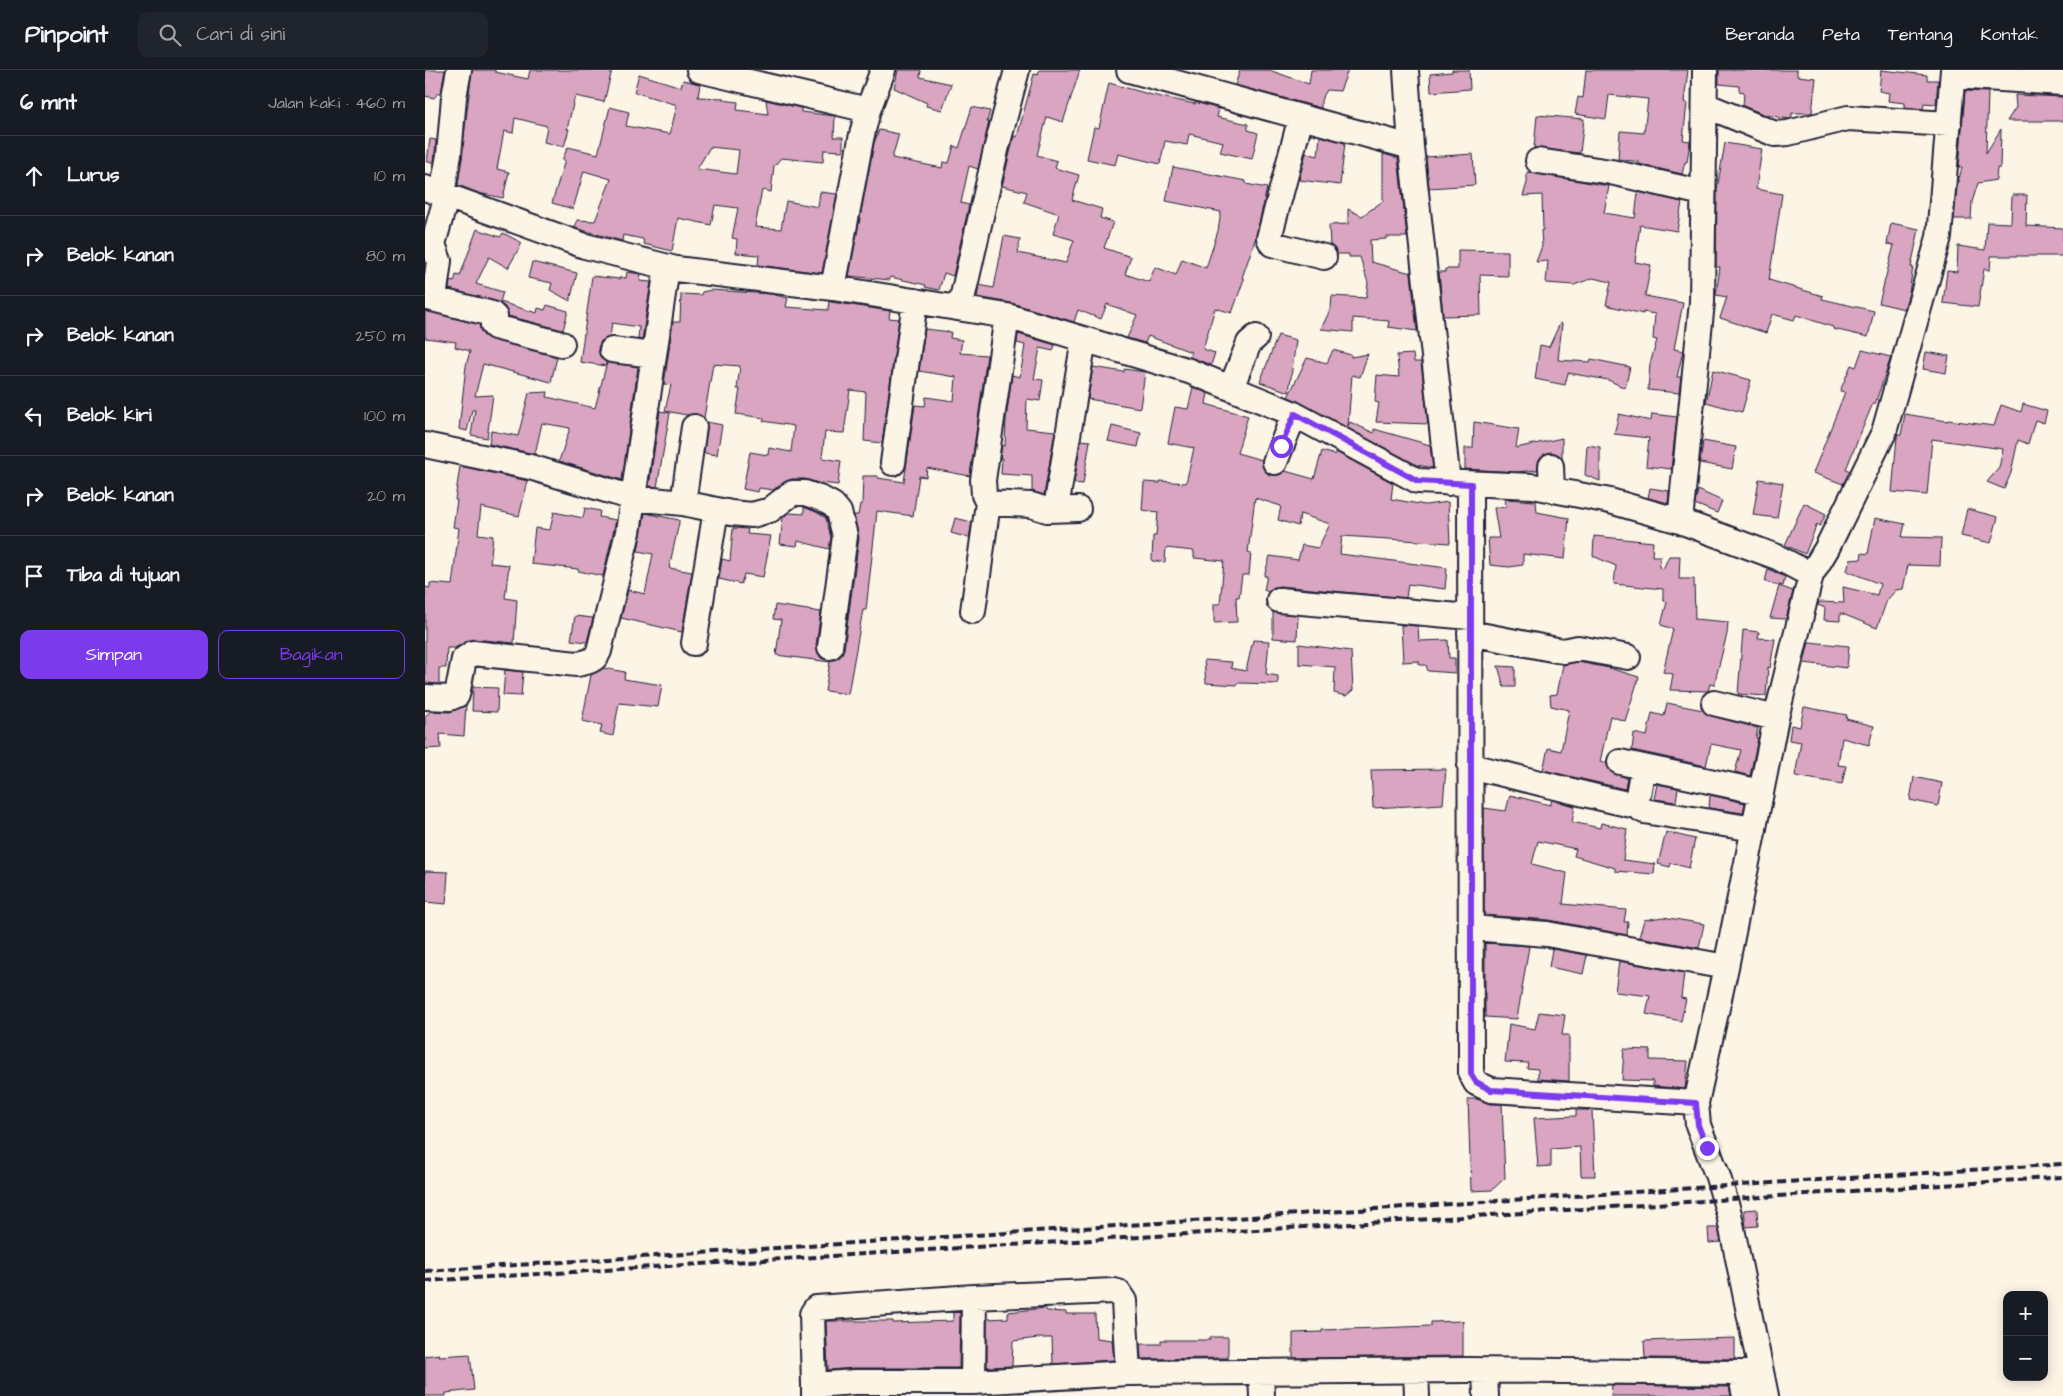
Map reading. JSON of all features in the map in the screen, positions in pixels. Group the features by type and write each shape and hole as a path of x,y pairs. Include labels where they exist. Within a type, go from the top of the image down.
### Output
{"street":[{"path":"459,70 454,97 449,155 438,192 433,244 439,260 429,298 492,314 495,317 493,325 495,327 562,344"},
{"path":"699,70 868,110"},
{"path":"833,288 861,139 868,110 883,70"},
{"path":"960,308 996,150 1017,70"},
{"path":"1129,70 1174,76 1301,117 1411,147"},
{"path":"1406,70 1411,147 1459,483 1470,625 1471,1074 1476,1082 1491,1090 1696,1103"},
{"path":"1680,521 1701,302 1705,70"},
{"path":"1745,1396 1751,1372 1729,1214 1718,1176 1698,1125 1696,1103 1726,968 1776,718 1811,575 1827,548 1884,432 1939,236 1953,73 2063,83"},
{"path":"1705,105 1775,134 1788,133 1848,118 1949,124"},
{"path":"1301,117 1269,238 1272,244 1324,257"},
{"path":"1538,161 1611,172 1703,193"},
{"path":"438,192 585,246 667,267 833,288 1007,316 1189,371 1295,414 1418,481 1533,486 1551,477 1610,501 1680,521 1777,557 1811,575"},
{"path":"425,697 450,698 457,695 464,659 473,653 577,664 591,661 596,657 628,532 667,267"},
{"path":"893,463 915,301"},
{"path":"973,612 988,503 984,495 983,480 1007,316"},
{"path":"1231,388 1249,343 1256,336"},
{"path":"988,503 1031,505 1047,510 1067,508 1084,339"},
{"path":"612,350 654,355"},
{"path":"1275,462 1295,414"},
{"path":"683,503 693,428"},
{"path":"425,444 531,467 633,498 683,503 752,515 770,510 791,493 805,493 833,505 839,512 845,536 831,648"},
{"path":"694,643 716,510"},
{"path":"1279,600 1470,625 1557,650 1564,651 1577,648 1628,657"},
{"path":"1714,703 1776,718"},
{"path":"1620,762 1761,792"},
{"path":"1470,766 1636,806 1644,811 1754,829"},
{"path":"1636,806 1643,767"},
{"path":"1471,928 1547,934 1726,968"},
{"path":"1128,1373 1124,1302 1118,1292 974,1297 817,1308 812,1314 814,1390 855,1382 973,1382 1128,1373 1477,1370 1751,1372"},
{"path":"973,1382 974,1297"},
{"path":"1477,1370 1486,1396"},
{"path":"1416,1371 1417,1396"},
{"path":"1751,1372 1767,1396"},
{"path":"1261,1373 1261,1396"}],"building":[{"path":"425,70 445,70 441,94 438,93 434,98 425,96"},
{"path":"472,70 495,70 495,72 528,79 530,70 612,70 604,102 575,96 564,147 544,142 547,126 515,118 513,133 504,131 497,169 509,172 503,198 478,193 458,185"},
{"path":"898,70 921,70 920,77 951,84 942,110 926,106 927,103 894,88"},
{"path":"1039,70 1080,70 1063,122 1047,117 1037,155 1057,161 1055,168 1079,175 1072,200 1102,209 1100,218 1113,222 1104,248 1131,257 1125,274 1149,282 1155,267 1176,275 1182,259 1206,268 1218,231 1221,212 1166,201 1173,167 1246,181 1246,184 1267,188 1256,237 1232,313 1215,308 1203,349 1215,353 1211,365 1189,357 1191,352 1148,336 1145,343 1127,338 1137,315 1107,304 1101,319 1078,310 1074,322 1011,303 977,297 979,285 994,288 1004,236 1020,239 1018,253 1066,263 1074,240 1053,234 1059,214 1024,202 1027,192 1002,186 1014,136 1017,137 1034,74 1038,75"},
{"path":"1240,70 1269,70 1309,84 1311,70 1348,70 1340,91 1327,90 1321,100 1321,108 1235,85"},
{"path":"1452,70 1469,70 1470,89 1431,92 1430,74 1452,72"},
{"path":"1586,70 1688,70 1684,102 1687,103 1683,140 1690,141 1687,162 1685,162 1682,174 1639,164 1639,162 1618,159 1620,131 1644,133 1648,99 1609,95 1606,119 1575,114 1578,97 1583,98"},
{"path":"1719,70 1797,70 1797,76 1816,78 1812,113 1792,113 1792,118 1789,119 1766,115 1743,106 1744,92 1739,91 1739,86 1719,84"},
{"path":"1881,70 1927,75 1927,80 1938,80 1936,104 1924,103 1923,109 1905,107 1905,103 1888,101 1889,93 1879,91"},
{"path":"639,74 681,87 683,80 700,84 698,97 724,98 723,100 738,102 737,110 768,114 766,100 801,108 801,112 835,116 834,137 843,137 843,151 824,150 823,162 781,158 774,166 771,192 762,190 755,227 781,229 786,201 818,207 820,192 837,194 822,273 758,265 759,255 736,253 737,239 732,238 738,208 715,205 711,225 678,218 672,251 644,244 643,239 623,235 622,241 575,228 577,220 595,221 611,179 584,171 573,209 552,203 565,160 562,160 568,147 598,154 610,107 629,112 626,126 670,134 677,105 634,92","holes":["710,147 739,150 736,174 697,169"]},
{"path":"1109,83 1152,95 1195,104 1196,102 1219,109 1217,117 1248,124 1248,130 1258,133 1252,159 1220,152 1223,142 1189,134 1187,145 1165,141 1160,164 1118,154 1115,165 1087,159 1094,127 1099,128"},
{"path":"1965,91 1988,92 1986,153 2001,129 2000,168 1997,168 1996,180 1978,183 1972,202 1971,219 1954,219 1957,187 1962,167 1959,167"},
{"path":"2015,95 2063,97 2063,121 2007,121 2016,107"},
{"path":"972,107 990,111 987,122 989,122 978,169 969,166 961,203 969,205 953,276 944,273 939,290 890,277 890,280 849,276 874,143 879,130 899,134 892,158 942,168 943,162 949,163 954,146 959,148"},
{"path":"1537,115 1584,119 1580,153 1534,148"},
{"path":"1320,136 1345,143 1340,185 1299,180 1306,153 1318,156"},
{"path":"430,139 436,140 434,162 427,162"},
{"path":"1725,143 1762,149 1756,189 1782,194 1769,280 1823,296 1822,299 1874,311 1868,337 1833,329 1833,327 1796,315 1794,320 1772,314 1766,333 1720,318 1727,297 1716,295 1720,267 1716,267 1717,189"},
{"path":"1383,154 1398,158 1407,237 1386,237 1386,239 1370,240 1371,262 1411,273 1417,331 1388,327 1389,321 1353,318 1353,332 1321,329 1331,308 1332,296 1366,298 1368,283 1360,257 1349,257 1349,254 1337,254 1330,245 1329,225 1348,224 1348,209 1362,216 1383,201"},
{"path":"1473,154 1475,185 1429,188 1426,157"},
{"path":"1527,172 1609,186 1604,213 1635,218 1638,192 1682,202 1677,231 1640,225 1635,262 1651,265 1645,296 1683,303 1674,349 1683,351 1677,377 1681,377 1679,393 1648,390 1650,364 1657,340 1653,339 1655,314 1643,312 1643,314 1606,305 1611,282 1593,278 1574,285 1546,283 1548,261 1536,262 1542,246 1542,195 1523,196 1527,183"},
{"path":"2012,195 2027,195 2026,226 2063,228 2063,256 1991,256 1990,270 1984,269 1978,307 1943,303 1947,271 1957,272 1958,246 1985,250 1987,222 2011,223"},
{"path":"1891,223 1919,229 1911,267 1913,267 1909,293 1904,309 1879,303 1894,245 1887,244"},
{"path":"477,229 500,237 503,233 522,243 508,268 489,257 476,284 503,292 500,302 537,313 538,308 545,310 547,305 568,311 563,330 508,316 505,307 496,301 449,289 450,281 454,282 456,275 460,276"},
{"path":"1458,250 1508,251 1508,276 1480,275 1481,315 1443,316 1439,272 1445,272 1445,269 1458,269"},
{"path":"532,262 577,273 570,301 550,290 552,283 528,278"},
{"path":"627,272 641,274 640,281 651,282 642,340 638,339 639,327 612,323 610,337 601,341 598,348 600,356 606,362 606,366 580,362 592,276 620,279 620,277 626,278"},
{"path":"711,290 771,294 788,298 786,307 828,310 829,301 890,311 889,318 899,319 882,443 864,441 866,392 850,390 844,433 825,432 822,458 841,461 838,485 821,484 805,479 792,479 773,490 759,488 758,492 743,489 750,452 768,455 769,448 791,452 794,426 763,421 764,418 736,414 740,389 737,389 740,366 713,364 704,418 696,414 687,415 665,411 671,385 664,384 673,322 680,322 681,294 701,295 702,292"},
{"path":"425,311 480,325 483,335 492,340 557,357 551,382 483,364 475,396 493,395 487,438 471,435 475,410 472,410 467,431 459,429 466,366 470,351 455,347 456,342 425,338"},
{"path":"1560,323 1562,324 1558,360 1590,362 1591,359 1630,367 1625,388 1608,380 1568,373 1565,385 1535,379 1540,345 1549,347"},
{"path":"925,329 951,332 950,338 962,340 960,353 987,355 970,476 927,468 926,477 919,476 913,516 877,511 866,610 863,610 848,694 825,691 830,662 776,655 781,620 773,619 775,605 821,612 816,645 818,653 821,658 828,660 835,660 841,656 844,649 859,538 854,515 858,515 860,504 862,504 863,476 878,476 878,478 904,482 915,405 925,406 926,397 954,401 956,377 919,371"},
{"path":"1018,334 1055,345 1053,351 1040,348 1034,379 1043,380 1040,401 1027,399 1026,428 1055,431 1044,495 1032,491 1032,476 1001,474 1002,458 1000,458 1002,445 1005,446 1006,419 1012,375 1020,377 1025,345 1017,343"},
{"path":"1278,335 1296,340 1289,392 1260,382"},
{"path":"1333,350 1351,355 1351,357 1368,354 1360,377 1352,375 1348,426 1350,422 1374,433 1374,429 1430,445 1433,468 1417,465 1288,397 1307,358 1327,363"},
{"path":"1862,350 1891,357 1875,404 1873,403 1846,469 1850,471 1843,484 1813,473 1845,392 1840,391 1851,365 1856,367"},
{"path":"1926,352 1949,356 1946,373 1923,369"},
{"path":"1413,354 1414,362 1421,362 1428,424 1376,422 1379,403 1375,402 1377,375 1399,377 1397,355"},
{"path":"607,362 638,367 622,480 559,461 570,428 542,423 535,454 489,444 491,431 518,436 529,393 548,392 547,397 595,408"},
{"path":"1093,367 1124,372 1124,369 1145,372 1140,408 1088,399"},
{"path":"1713,370 1751,380 1742,412 1706,402"},
{"path":"1193,387 1208,393 1206,404 1248,416 1237,453 1262,460 1264,470 1269,475 1277,475 1285,471 1314,479 1322,451 1335,455 1336,452 1393,483 1391,499 1425,505 1448,502 1450,543 1342,536 1340,554 1447,568 1445,589 1408,584 1406,598 1280,586 1274,587 1268,592 1264,590 1267,576 1264,576 1270,556 1298,560 1302,545 1318,548 1330,524 1300,514 1298,526 1278,520 1281,506 1255,498 1248,552 1251,553 1249,575 1242,575 1239,597 1236,597 1237,622 1214,623 1214,604 1220,604 1224,561 1194,558 1194,551 1166,548 1165,562 1152,561 1153,536 1156,536 1158,512 1142,510 1144,482 1186,483 1194,448 1168,443 1175,407 1188,409"},
{"path":"2023,404 2047,411 2044,423 2035,420 2028,444 2018,440 2011,473 2004,489 1987,482 1999,468 2003,449 1932,439 1927,495 1892,492 1897,435 1901,435 1905,414 1994,426 2001,405 2021,412"},
{"path":"660,411 670,413 657,487 649,486"},
{"path":"1619,414 1651,421 1652,414 1677,417 1671,469 1646,466 1649,438 1614,434"},
{"path":"707,422 722,425 717,455 704,453"},
{"path":"1474,422 1519,429 1516,448 1562,438 1562,458 1551,452 1544,454 1539,460 1537,470 1517,472 1465,469 1465,448 1473,448"},
{"path":"1112,426 1141,433 1138,447 1108,441"},
{"path":"1081,440 1090,441 1083,484 1074,483"},
{"path":"1703,441 1736,447 1732,469 1700,463"},
{"path":"1587,445 1600,447 1600,481 1585,475"},
{"path":"460,466 528,481 519,516 481,507 478,534 493,536 490,563 509,565 505,598 517,600 514,643 474,639 455,648 447,648 446,668 439,668 439,684 425,683 425,587 430,588 430,583 452,585 459,528 453,527"},
{"path":"1759,479 1783,483 1777,518 1753,515"},
{"path":"1650,488 1669,491 1668,503 1648,498"},
{"path":"1698,490 1722,501 1717,513 1695,504"},
{"path":"1505,499 1536,501 1537,512 1569,518 1565,559 1523,554 1523,565 1509,567 1490,565 1488,538 1499,538 1494,508 1506,507"},
{"path":"1804,503 1826,514 1820,526 1817,524 1805,554 1785,545"},
{"path":"804,507 826,518 831,537 829,549 798,541 797,546 780,544 783,517 789,513 804,514"},
{"path":"585,508 600,511 599,517 616,520 603,576 578,571 578,569 531,564 535,528 550,530 554,512 583,518"},
{"path":"1967,509 1998,517 1991,543 1961,536"},
{"path":"645,513 679,520 669,568 692,572 682,632 621,618 628,590 645,594 653,554 638,551"},
{"path":"955,518 972,522 969,538 951,533"},
{"path":"1875,518 1905,524 1902,537 1941,538 1940,566 1908,565 1903,589 1896,590 1887,600 1877,628 1840,613 1840,621 1824,620 1825,608 1818,605 1819,602 1844,603 1843,587 1877,595 1880,584 1847,571 1850,560 1861,559 1862,553 1868,554"},
{"path":"733,528 748,529 747,534 771,536 763,577 744,574 741,584 719,579 722,559 730,561"},
{"path":"1594,536 1653,542 1652,556 1661,556 1659,567 1663,569 1669,556 1680,556 1679,579 1694,579 1695,619 1728,622 1727,634 1714,685 1710,684 1708,691 1670,690 1673,674 1663,672 1673,629 1661,625 1667,602 1663,600 1663,589 1614,584 1616,566 1593,556"},
{"path":"1768,569 1785,577 1783,586 1765,582"},
{"path":"1779,586 1793,591 1786,619 1770,618"},
{"path":"1273,612 1298,615 1297,640 1273,638"},
{"path":"575,616 593,618 587,642 571,640"},
{"path":"1401,625 1418,626 1419,641 1448,640 1449,658 1455,658 1455,673 1428,671 1426,665 1419,665 1419,661 1403,662"},
{"path":"1743,630 1759,632 1758,638 1775,639 1770,668 1768,667 1766,696 1738,694"},
{"path":"1253,640 1269,641 1266,674 1278,676 1278,684 1237,683 1237,685 1206,683 1204,660 1232,662 1231,668 1246,671"},
{"path":"1809,642 1849,646 1847,668 1804,663"},
{"path":"1299,644 1351,651 1353,690 1346,696 1334,693 1335,667 1299,664"},
{"path":"1578,662 1609,668 1639,677 1625,721 1610,716 1600,762 1607,763 1611,772 1627,778 1625,789 1543,770 1548,748 1561,751 1569,710 1551,706 1550,695 1557,694 1563,665"},
{"path":"1498,666 1515,667 1515,687 1504,687"},
{"path":"603,668 625,672 624,679 662,685 658,707 619,703 613,736 600,733 602,725 582,721 591,675"},
{"path":"505,670 523,672 521,696 503,695"},
{"path":"473,687 498,688 497,712 472,711"},
{"path":"1667,703 1703,710 1711,716 1758,728 1756,738 1758,738 1750,776 1735,772 1741,750 1711,744 1706,766 1632,750 1634,733 1647,736 1652,713 1664,716"},
{"path":"466,705 464,736 440,734 441,748 425,749 425,716 431,711 450,712"},
{"path":"1804,707 1847,715 1846,719 1874,726 1869,745 1842,738 1838,765 1846,766 1842,784 1795,776 1801,742 1789,740 1791,725 1800,727"},
{"path":"1446,769 1443,804 1373,808 1371,770"},
{"path":"1914,777 1942,783 1938,806 1910,800"},
{"path":"1657,784 1678,788 1676,802 1654,799"},
{"path":"1510,795 1550,805 1552,800 1575,806 1572,822 1600,828 1601,823 1627,829 1623,860 1655,864 1654,874 1615,871 1615,868 1574,856 1576,849 1538,841 1532,864 1567,873 1563,904 1626,910 1624,922 1628,922 1627,935 1549,920 1484,915 1484,808 1506,811"},
{"path":"1710,795 1745,803 1743,813 1709,808"},
{"path":"1666,832 1695,839 1689,868 1671,863 1670,867 1658,864"},
{"path":"425,871 448,872 446,904 425,902"},
{"path":"1663,917 1704,924 1699,948 1639,937 1644,920"},
{"path":"1485,943 1529,946 1517,1019 1485,1017"},
{"path":"1552,949 1587,955 1583,974 1549,967"},
{"path":"1619,961 1684,973 1681,998 1686,999 1681,1021 1646,1014 1650,996 1615,992"},
{"path":"1539,1012 1565,1015 1562,1035 1569,1035 1569,1081 1538,1079 1538,1069 1527,1068 1528,1063 1505,1062 1509,1024 1535,1029"},
{"path":"1624,1049 1650,1050 1650,1060 1688,1061 1685,1089 1653,1086 1653,1081 1622,1080"},
{"path":"1468,1099 1477,1099 1490,1104 1502,1104 1505,1178 1492,1190 1471,1191"},
{"path":"1576,1110 1592,1110 1595,1176 1581,1176 1580,1147 1551,1149 1551,1166 1538,1167 1534,1118 1576,1116"},
{"path":"1757,1209 1758,1226 1746,1227 1744,1210"},
{"path":"1708,1228 1718,1228 1721,1242 1709,1243"},
{"path":"1045,1308 1047,1311 1066,1312 1066,1314 1095,1314 1096,1338 1112,1340 1114,1360 1053,1364 1052,1338 1039,1338 1013,1341 1012,1366 987,1367 987,1319 1008,1318 1008,1312"},
{"path":"953,1312 960,1312 959,1368 855,1368 828,1370 826,1321 893,1321 893,1323 953,1321"},
{"path":"1463,1321 1463,1356 1293,1358 1293,1333 1322,1332 1322,1330 1431,1326 1431,1322"},
{"path":"1210,1337 1228,1337 1228,1358 1141,1359 1140,1344 1161,1344 1161,1340 1210,1340"},
{"path":"1735,1338 1735,1359 1645,1358 1644,1341"},
{"path":"439,1354 439,1356 470,1354 474,1390 446,1393 446,1396 425,1396 425,1356"},
{"path":"1612,1385 1729,1387 1731,1396 1611,1396"}],"railway":[{"path":"425,1271 2063,1164"},
{"path":"425,1281 1416,1220 2063,1177"}],"route":[{"path":"1281,446 1295,414 1418,481 1471,484 1471,1074 1482,1087 1491,1090 1696,1103 1698,1125 1707,1148"}]}
